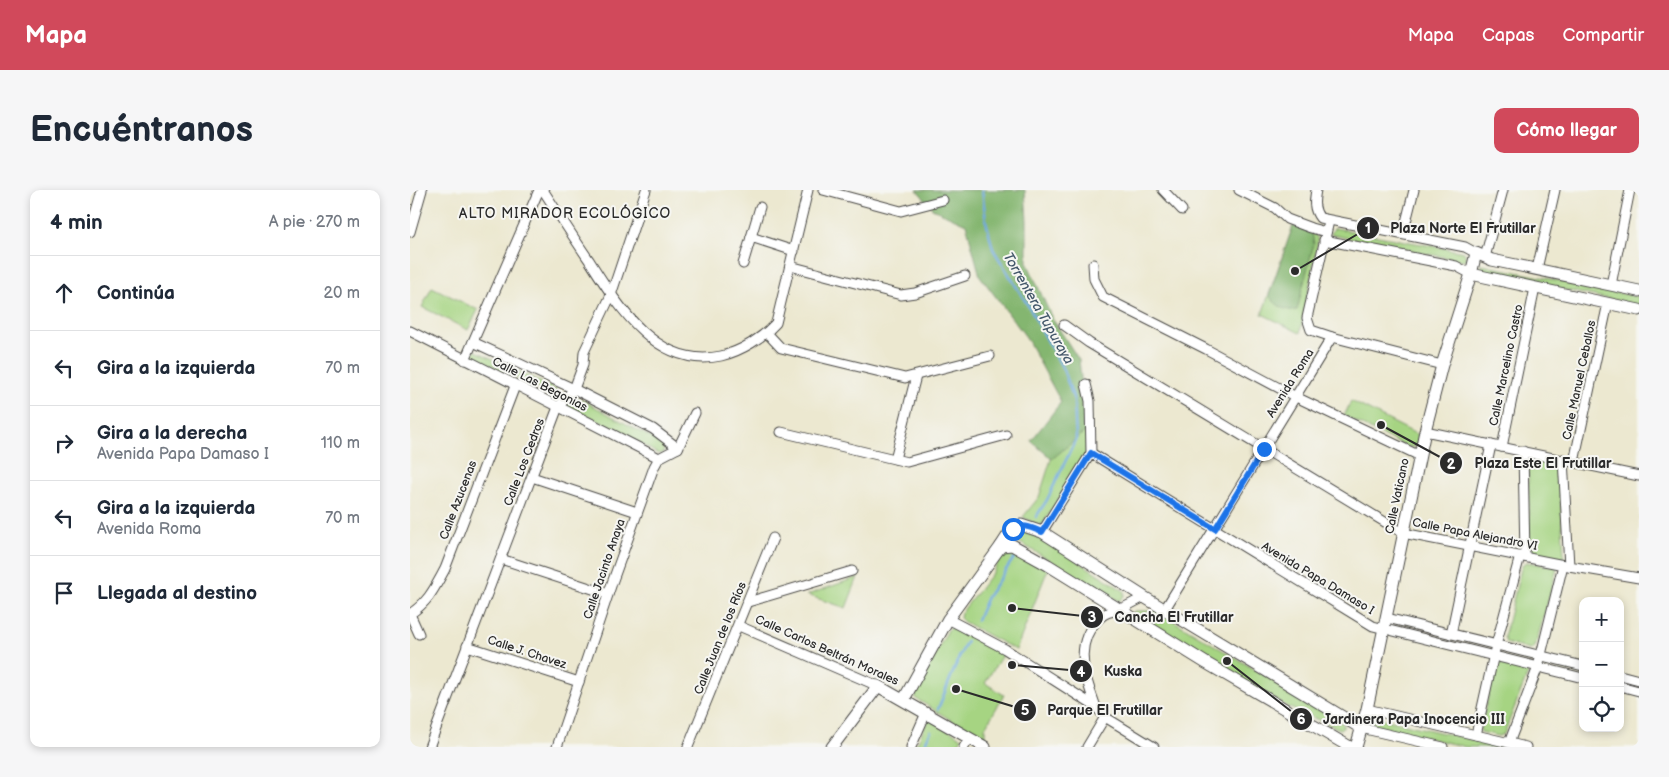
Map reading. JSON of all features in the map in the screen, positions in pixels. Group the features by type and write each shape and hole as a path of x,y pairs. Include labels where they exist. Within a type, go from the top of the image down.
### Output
{"street":[{"path":"410,232 422,190"},
{"path":"541,190 627,315 646,334 662,346 679,355 694,358 715,357 744,348 767,332 776,322 808,190"},
{"path":"465,360 541,190"},
{"name":"Calle Los Cedros","path":"429,747 558,407 574,389 584,365 584,352 611,294 646,190"},
{"path":"823,190 901,212 943,200"},
{"path":"1163,190 1182,210"},
{"path":"1238,190 1275,208 1287,219 1311,228 1325,236 1456,266 1471,274 1639,310"},
{"path":"1316,190 1314,202 1316,212 1320,218 1329,221 1465,247 1492,260 1639,291"},
{"path":"1404,234 1414,190"},
{"name":"Calle Vaticano","path":"1356,747 1367,709 1425,431 1442,364 1471,274 1481,255 1503,190"},
{"path":"1537,269 1555,190"},
{"path":"1611,285 1630,190"},
{"path":"743,264 760,206"},
{"name":"Avenida Roma","path":"1166,609 1332,338 1311,330 1307,321 1329,221"},
{"path":"751,237 794,251"},
{"path":"1094,264 1094,279 1103,297 1296,397 1420,456"},
{"path":"790,266 901,295 915,293 965,276"},
{"name":"Calle Marcelino Castro","path":"1502,447 1534,288"},
{"name":"Calle Manuel Ceballos","path":"1574,462 1608,303"},
{"name":"Calle Papa Alejandro VI","path":"1064,325 1089,343 1404,533 1639,578"},
{"name":"Calle Las Begonias","path":"410,332 659,458"},
{"path":"767,332 781,348 905,378 990,356"},
{"path":"1332,338 1442,364"},
{"name":"Calle Las Begonias","path":"473,342 574,389 653,429 678,448"},
{"path":"895,459 916,376"},
{"path":"1042,532 1091,453 1090,401 1086,384"},
{"name":"Calle Azucenas","path":"410,614 423,606 433,593 445,569 515,386"},
{"path":"659,458 678,448 695,413"},
{"path":"1425,431 1639,476"},
{"path":"781,432 907,462 1006,435"},
{"path":"1451,634 1491,445"},
{"path":"1476,735 1496,645 1523,557 1523,451"},
{"name":"Avenida Papa Damaso I","path":"1091,453 1373,626 1386,624 1451,634 1579,665"},
{"name":"Calle Jacinto Anaya","path":"556,747 637,512 659,458"},
{"path":"1509,743 1538,667 1566,565 1563,459"},
{"path":"532,477 637,512"},
{"path":"904,699 948,619 1010,532 1017,526 1026,526 1042,532 1144,597 1361,728 1443,747"},
{"name":"Calle Juan de los Ríos","path":"688,747 774,538"},
{"path":"1001,546 1012,545 1048,565 1206,663 1350,747"},
{"path":"501,559 608,594"},
{"path":"748,602 852,571"},
{"path":"1096,707 1088,687 1084,667 1083,649 1087,635 1095,623 1105,614 1119,610 1144,597"},
{"path":"410,614 419,634"},
{"path":"948,619 1005,649 1096,707 1105,717 1154,747"},
{"name":"Avenida Papa Damaso I","path":"1386,624 1494,656 1579,677"},
{"name":"Calle Carlos Beltrán Morales","path":"739,626 878,686 926,713 967,743 985,747"},
{"name":"Calle J. Chavez","path":"467,646 579,682"},
{"path":"1624,677 1639,680"},
{"path":"832,747 878,686"},
{"path":"1624,687 1639,690"},
{"path":"1367,709 1526,747"},
{"path":"911,747 926,713"},
{"path":"1087,747 1105,717"}],"green space":[{"path":"917,190 1025,190 1027,262 1052,318 1079,360 1087,430 1052,459 1031,441 1061,402 1026,337 980,276 966,224 933,209"},
{"path":"1293,226 1315,234 1318,240 1300,333 1262,314"},
{"path":"1293,226 1312,233 1314,243 1297,310 1289,310 1274,302 1269,295"},
{"path":"1335,228 1464,252 1467,259 1464,261 1332,235 1331,232"},
{"path":"1482,265 1639,297 1639,305 1480,273"},
{"path":"432,287 478,310 468,330 422,307"},
{"path":"474,350 557,390 554,396 471,356"},
{"path":"577,397 665,445 663,453 658,454 623,433 566,405 568,401"},
{"path":"1351,401 1418,435 1417,443 1413,447 1407,447 1344,416"},
{"path":"1087,430 1086,454 1043,524 1038,525 1023,517 1039,497 1054,450"},
{"path":"1534,457 1556,463 1558,467 1563,559 1533,554 1530,549 1528,463"},
{"path":"1019,530 1033,532 1124,591 1124,596 1119,601 1012,538"},
{"path":"1008,548 1048,569 1016,650 960,618 961,613 993,572 1004,550"},
{"path":"1526,562 1556,567 1557,569 1535,647 1530,650 1506,643 1504,637 1522,565"},
{"path":"858,577 846,608 807,595"},
{"path":"1134,611 1157,611 1339,720 1343,724 1343,728 1340,729 1290,708 1133,614"},
{"path":"952,628 1004,652 985,683 1004,695 985,728 985,735 982,739 915,698 924,676 948,630"},
{"path":"1499,663 1525,669 1528,673 1504,734 1499,736 1481,732 1480,729 1496,665"},
{"path":"929,718 962,738 956,747 915,747"},
{"path":"1375,718 1503,747 1466,747 1376,726 1373,723"}],"waterway":[{"name":"Torrentera Tupuraya","path":"982,190 986,221 993,249 1029,307 1063,369 1074,400 1076,439 1047,500 1036,517"},
{"name":"Torrentera Tupuraya","path":"977,620 987,597 1014,558"},
{"name":"Torrentera Tupuraya","path":"938,709 967,641"},
{"name":"Torrentera Tupuraya","path":"923,747 931,731"}],"place":[{"name":"Plaza Norte El Frutillar","path":"1295,271"},
{"name":"Plaza Este El Frutillar","path":"1381,425"},
{"name":"Cancha El Frutillar","path":"1012,608"},
{"name":"Jardinera Papa Inocencio III","path":"1227,661"},
{"name":"Kuska","path":"1012,665"},
{"name":"Parque El Frutillar","path":"956,689"}],"district":[{"name":"ALTO MIRADOR ECOLÓGICO","path":"565,213"}],"route":[{"path":"1013,529 1017,526 1026,526 1042,532 1091,453 1215,529 1264,449"}]}
